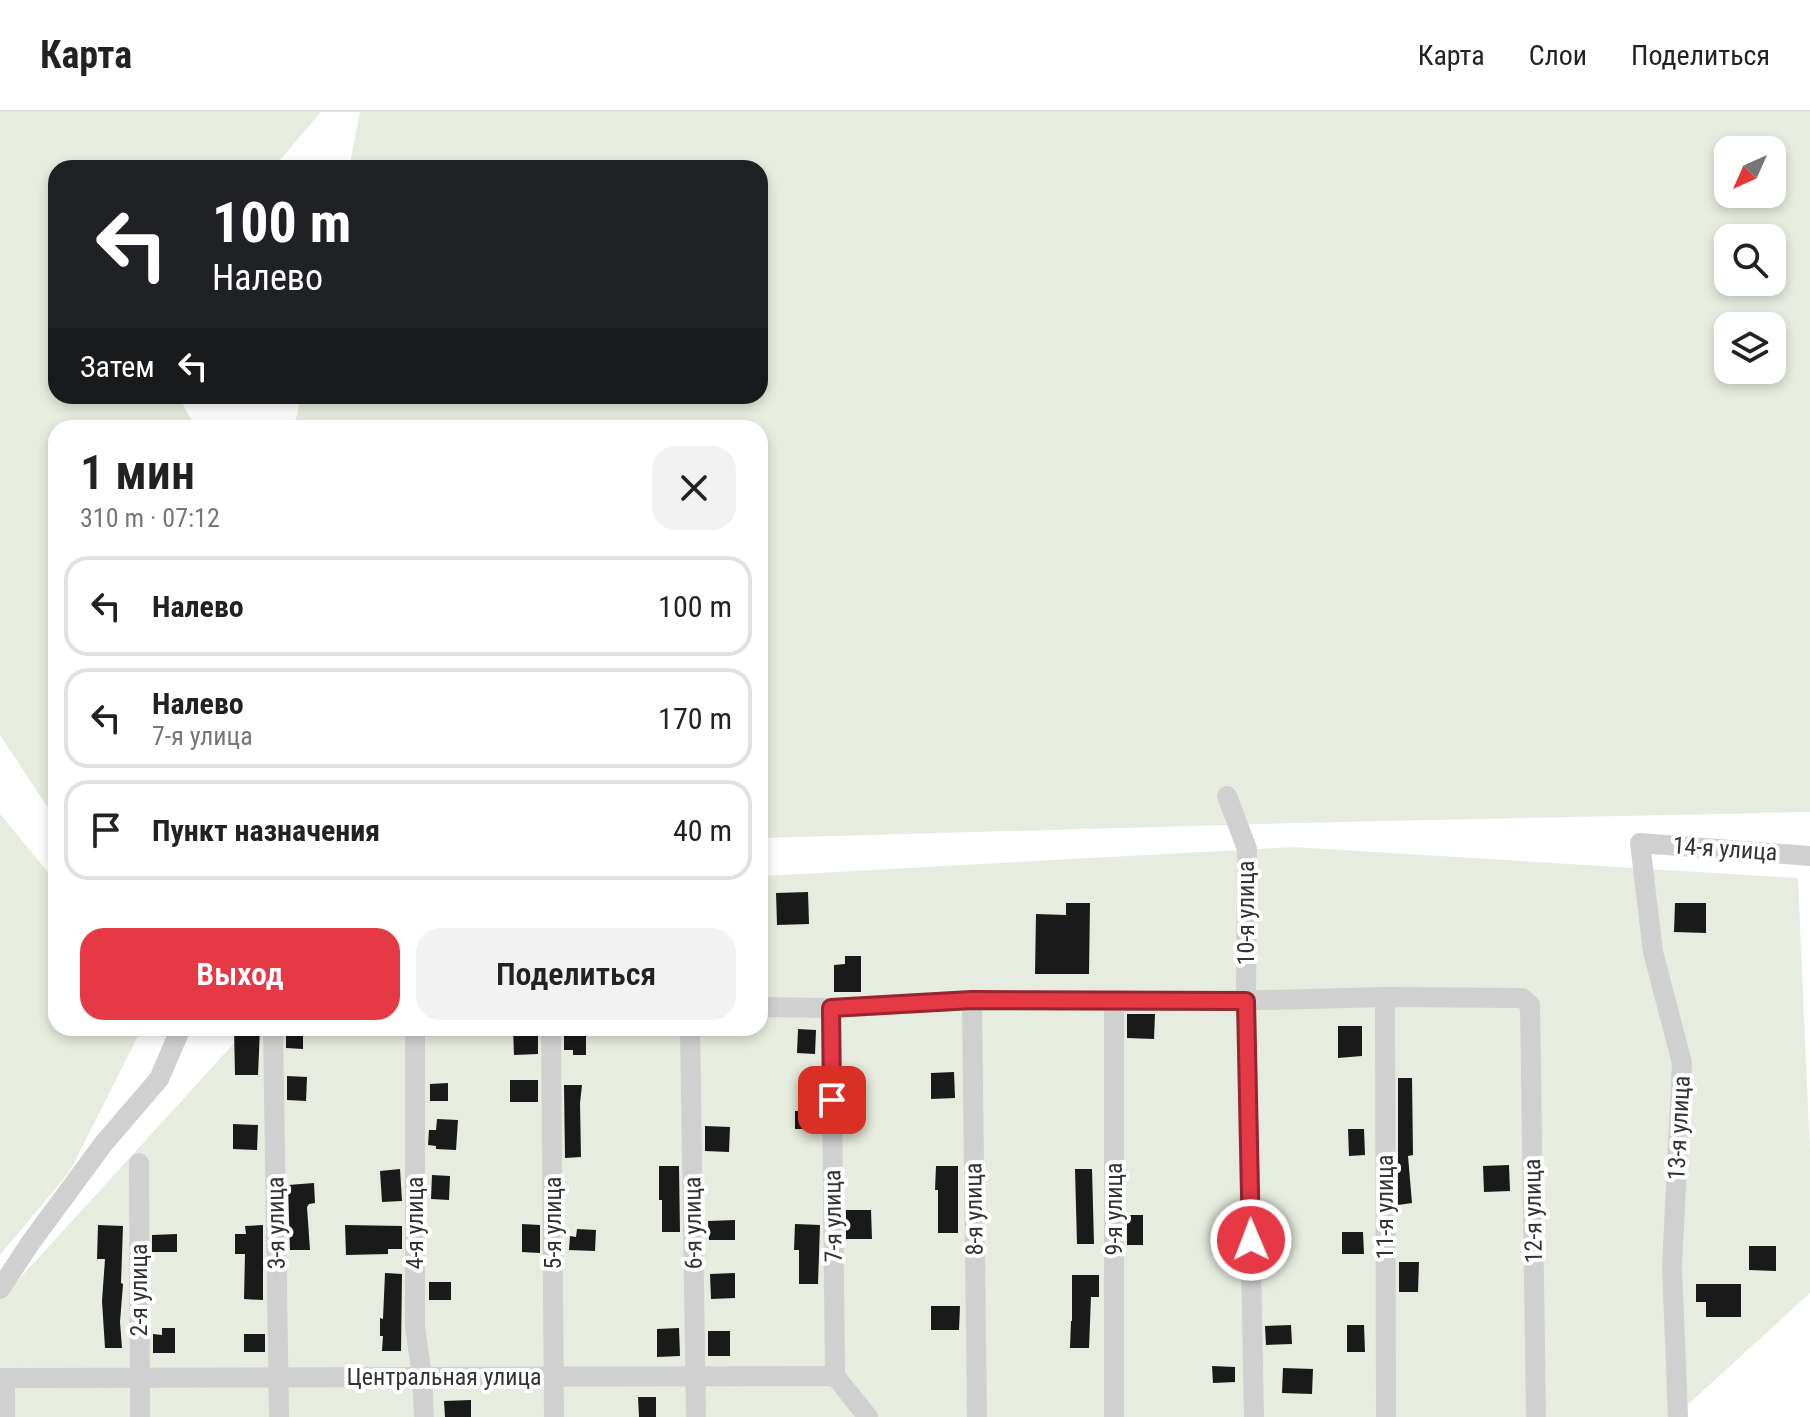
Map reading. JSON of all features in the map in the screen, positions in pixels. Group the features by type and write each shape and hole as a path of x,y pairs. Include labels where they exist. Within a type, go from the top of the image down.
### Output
{"street":[{"name":"10-я улица","path":"1227,796 1247,849 1246,1001 1254,1417"},
{"name":"14-я улица","path":"1640,843 1810,856"},
{"name":"13-я улица","path":"1640,843 1653,952 1682,1063 1672,1267 1678,1417"},
{"path":"768,1007 831,1008 972,1000 1246,1001 1385,997"},
{"name":"12-я улица","path":"1385,997 1522,998 1530,1005 1536,1417"},
{"name":"11-я улица","path":"1385,997 1386,1417"},
{"name":"8-я улица","path":"972,1000 977,1417"},
{"name":"9-я улица","path":"1114,1000 1114,1417"},
{"name":"7-я улица","path":"831,1008 835,1376"},
{"path":"0,1289 104,1143 159,1079 178,1036"},
{"name":"3-я улица","path":"273,1036 279,1417"},
{"name":"4-я улица","path":"415,1036 415,1326 424,1417"},
{"name":"5-я улица","path":"551,1036 554,1417"},
{"name":"6-я улица","path":"690,1036 696,1417"},
{"name":"2-я улица","path":"139,1163 140,1417"},
{"path":"835,1376 868,1417"},
{"name":"Центральная улица","path":"2,1378 835,1376"},
{"path":"2,1378 5,1417"}],"shaded area":[{"path":"0,112 321,112 280,160 48,160 48,404 182,404 192,420 48,420 48,808 0,735"},
{"path":"360,112 1810,112 1810,812 768,838 768,420 296,420 299,404 768,404 768,160 351,160"},
{"path":"0,814 48,872 48,1036 138,1036 70,1171 0,1255"},
{"path":"1293,847 1798,878 1810,1153 1810,1293 1682,1410 1681,1417 0,1417 0,1300 241,1036 768,1036 768,876"}],"building":[{"path":"808,892 809,924 777,925 776,893"},
{"path":"1066,903 1090,903 1089,974 1035,974 1036,914 1066,915"},
{"path":"1675,903 1706,903 1706,933 1674,932"},
{"path":"845,956 861,956 861,992 834,992 834,965 845,964"},
{"path":"1127,1014 1155,1014 1154,1039 1127,1038"},
{"path":"1338,1026 1362,1026 1362,1056 1338,1058"},
{"path":"798,1029 816,1030 815,1054 797,1053"},
{"path":"234,1036 260,1036 258,1075 235,1075"},
{"path":"286,1036 303,1036 303,1049 286,1048"},
{"path":"513,1036 538,1036 538,1054 514,1055"},
{"path":"564,1036 586,1036 586,1055 573,1055 573,1050 564,1050"},
{"path":"954,1072 955,1098 931,1099 931,1073"},
{"path":"287,1076 307,1077 306,1101 287,1100"},
{"path":"1398,1078 1412,1078 1413,1155 1408,1156 1412,1203 1398,1205"},
{"path":"510,1080 538,1080 538,1102 510,1102"},
{"path":"448,1083 448,1101 430,1101 430,1084"},
{"path":"564,1085 582,1085 581,1157 565,1158"},
{"path":"795,1111 819,1111 819,1129 795,1129"},
{"path":"437,1119 458,1120 456,1150 436,1149 436,1146 428,1145 429,1130 436,1130"},
{"path":"233,1124 258,1125 257,1150 233,1149"},
{"path":"705,1126 730,1127 729,1152 705,1151"},
{"path":"1348,1129 1364,1129 1365,1155 1349,1156"},
{"path":"1509,1165 1510,1191 1484,1192 1483,1166"},
{"path":"659,1166 679,1166 680,1232 662,1232"},
{"path":"936,1166 958,1166 958,1233 938,1233"},
{"path":"400,1169 402,1201 382,1202 380,1171"},
{"path":"1075,1169 1092,1169 1094,1244 1077,1244"},
{"path":"432,1175 450,1176 449,1200 431,1199"},
{"path":"314,1183 315,1203 307,1207 310,1250 290,1250 288,1185"},
{"path":"846,1210 871,1210 872,1239 846,1239"},
{"path":"1127,1215 1143,1215 1143,1245 1127,1245"},
{"path":"735,1220 735,1240 709,1240 708,1221"},
{"path":"1215,1223 1235,1223 1235,1245 1214,1244"},
{"path":"522,1224 540,1225 540,1253 522,1252"},
{"path":"795,1224 820,1225 818,1284 799,1284 799,1250 794,1250"},
{"path":"98,1225 123,1226 122,1348 105,1348 102,1301 105,1259 97,1259"},
{"path":"263,1225 263,1300 244,1299 245,1254 235,1254 235,1234 246,1234 245,1226"},
{"path":"345,1225 402,1226 402,1249 388,1249 388,1254 346,1255"},
{"path":"577,1229 596,1230 595,1251 569,1250 570,1236 576,1237"},
{"path":"1342,1232 1363,1232 1364,1254 1342,1254"},
{"path":"177,1234 177,1252 152,1252 152,1235"},
{"path":"1749,1246 1776,1246 1776,1271 1749,1270"},
{"path":"1399,1262 1419,1262 1418,1292 1399,1292"},
{"path":"385,1273 402,1274 401,1351 382,1351 380,1318 383,1319"},
{"path":"735,1273 735,1298 711,1299 710,1274"},
{"path":"1072,1275 1099,1275 1099,1297 1091,1297 1089,1348 1070,1348"},
{"path":"429,1282 451,1282 451,1300 429,1300"},
{"path":"1696,1284 1741,1284 1741,1317 1706,1317 1706,1302 1696,1302"},
{"path":"931,1306 960,1306 959,1330 931,1330"},
{"path":"1291,1325 1292,1344 1266,1345 1265,1326"},
{"path":"1347,1325 1364,1325 1365,1352 1347,1352"},
{"path":"162,1328 175,1328 175,1353 153,1353 153,1334 162,1335"},
{"path":"679,1328 680,1356 657,1357 657,1329"},
{"path":"708,1331 730,1331 730,1356 708,1356"},
{"path":"244,1334 265,1334 265,1352 244,1352"},
{"path":"1212,1366 1235,1367 1235,1382 1213,1383"},
{"path":"1283,1368 1313,1369 1312,1394 1282,1393"},
{"path":"638,1397 656,1397 656,1417 639,1417"},
{"path":"471,1400 471,1417 445,1417 444,1401"}],"route":[{"path":"832,1100 831,1008 972,1000 1246,1001 1251,1240"}]}
